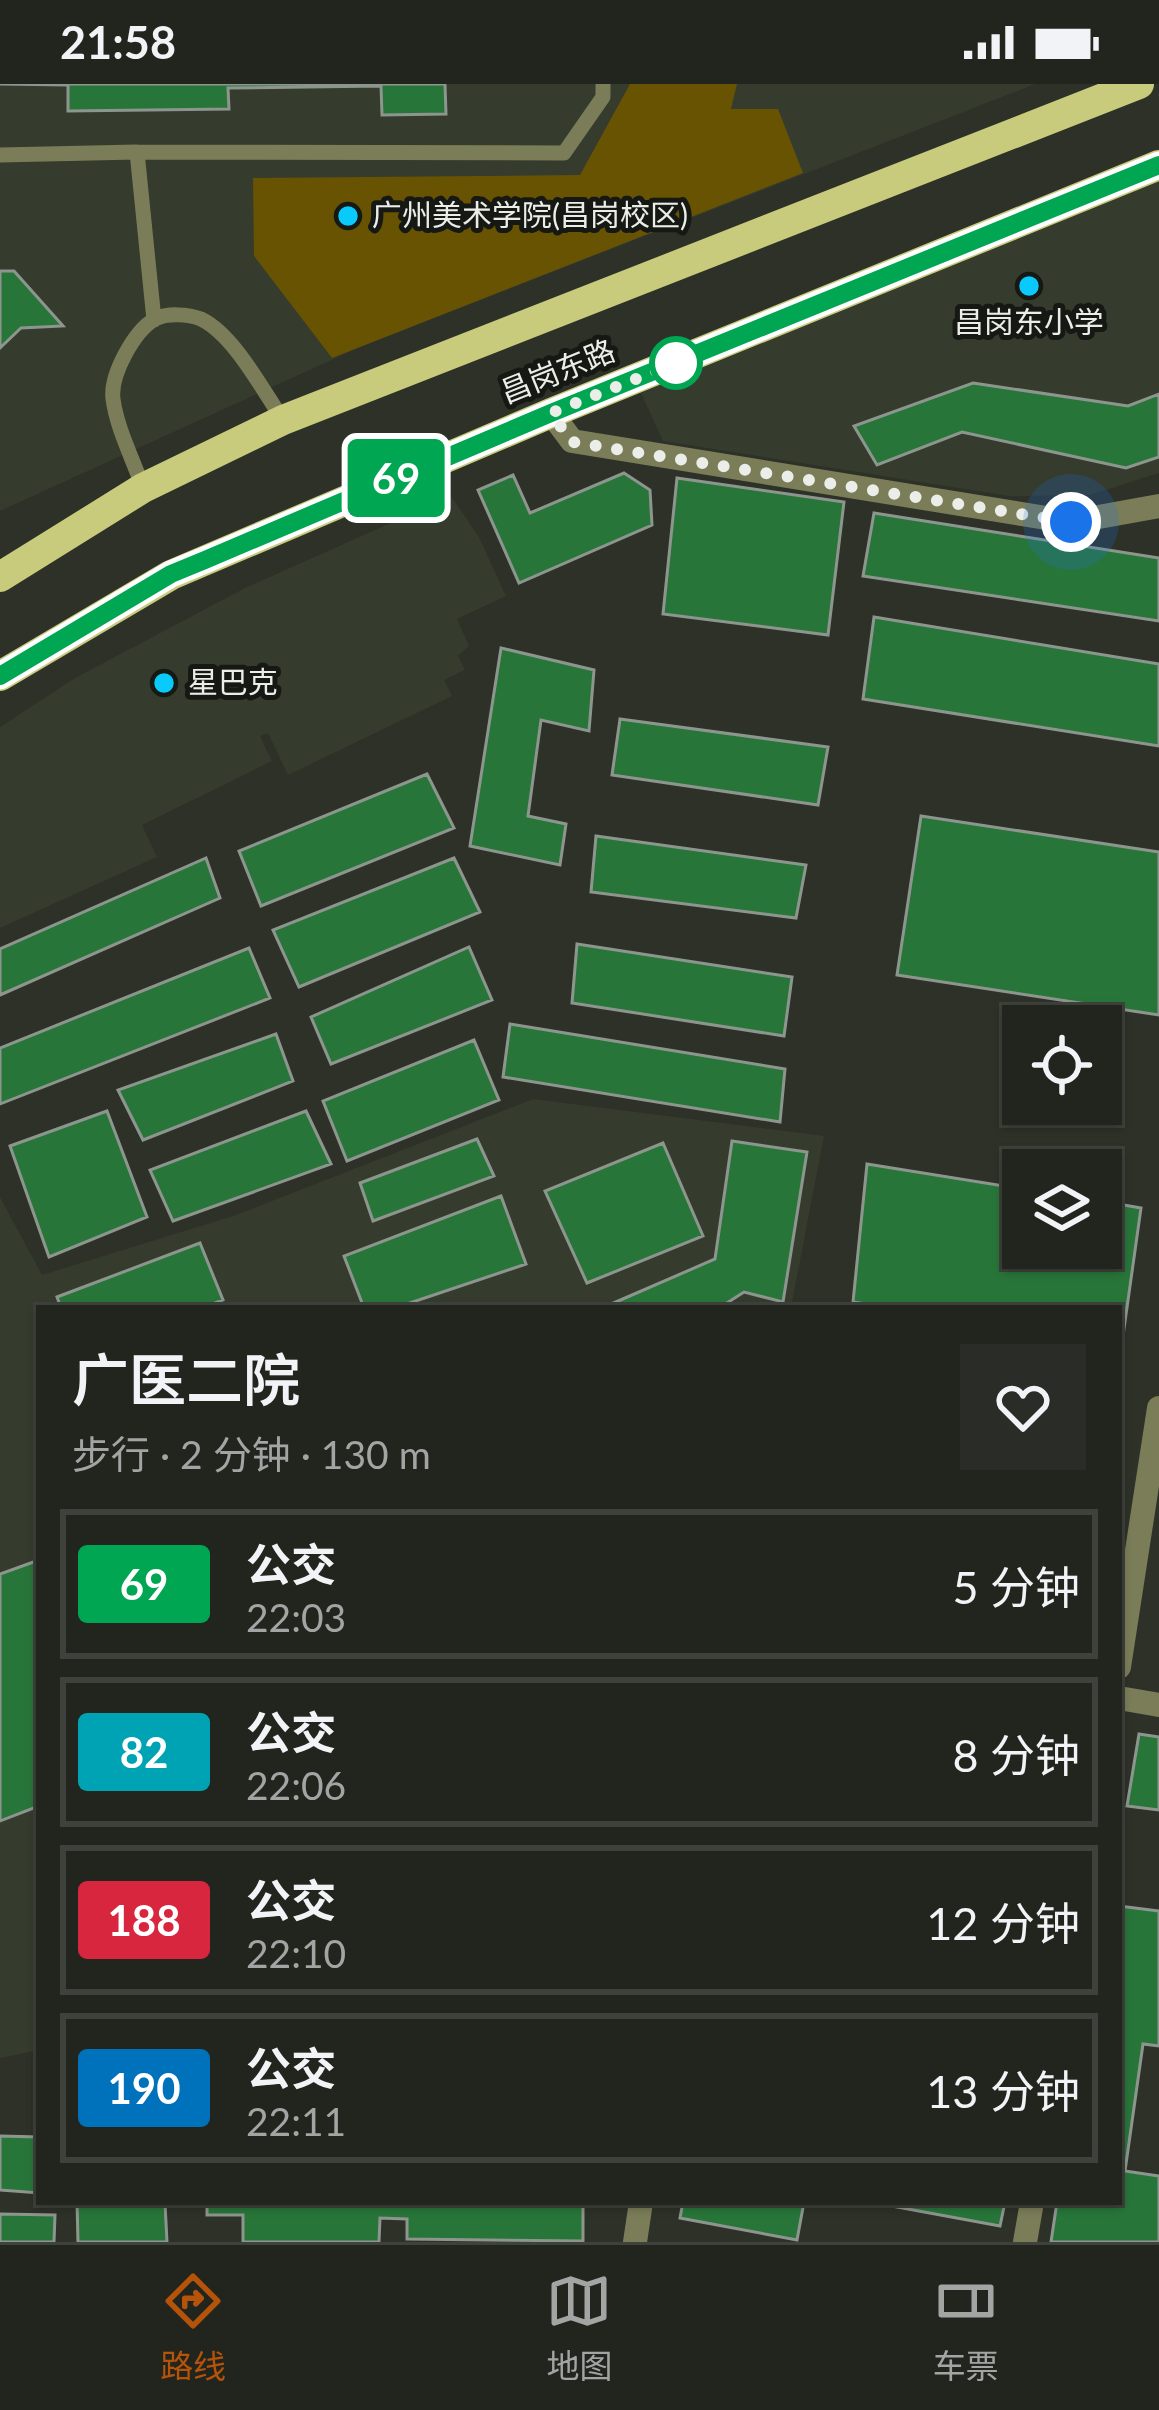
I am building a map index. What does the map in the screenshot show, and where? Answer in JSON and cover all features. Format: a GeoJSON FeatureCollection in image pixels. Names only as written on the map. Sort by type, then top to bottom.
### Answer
{"type":"FeatureCollection","features":[{"type":"Feature","properties":{"kind":"main road","name":"昌岗东路"},"geometry":{"type":"LineString","coordinates":[[0,578],[143,488],[283,420],[1139,84]]}},
{"type":"Feature","properties":{"kind":"main road","name":"昌岗东路"},"geometry":{"type":"LineString","coordinates":[[0,676],[171,574],[1159,165]]}},
{"type":"Feature","properties":{"kind":"street"},"geometry":{"type":"LineString","coordinates":[[551,413],[572,442],[1071,522],[1159,506]]}},
{"type":"Feature","properties":{"kind":"street"},"geometry":{"type":"LineString","coordinates":[[1122,1648],[1159,1408]]}},
{"type":"Feature","properties":{"kind":"street"},"geometry":{"type":"LineString","coordinates":[[1122,1699],[1159,1705]]}},
{"type":"Feature","properties":{"kind":"street"},"geometry":{"type":"LineString","coordinates":[[634,2242],[640,2205]]}},
{"type":"Feature","properties":{"kind":"street"},"geometry":{"type":"LineString","coordinates":[[1025,2242],[1031,2205]]}},
{"type":"Feature","properties":{"kind":"lane"},"geometry":{"type":"LineString","coordinates":[[0,155],[564,153],[603,98],[603,84]]}},
{"type":"Feature","properties":{"kind":"lane"},"geometry":{"type":"LineString","coordinates":[[137,152],[154,320]]}},
{"type":"Feature","properties":{"kind":"lane"},"geometry":{"type":"LineString","coordinates":[[143,488],[112,397],[126,350],[154,320],[186,315],[202,320],[226,338],[283,420]]}},
{"type":"Feature","properties":{"kind":"shaded area","name":"广州美术学院(昌岗校区)"},"geometry":{"type":"Polygon","coordinates":[[[0,84],[1035,84],[358,348],[0,511],[0,84]]]}},
{"type":"Feature","properties":{"kind":"shaded area"},"geometry":{"type":"Polygon","coordinates":[[[630,84],[737,84],[731,109],[778,109],[803,173],[332,358],[254,256],[253,178],[580,175],[630,84]]]}},
{"type":"Feature","properties":{"kind":"shaded area","name":"昌岗东小学"},"geometry":{"type":"Polygon","coordinates":[[[1159,180],[1159,473],[1090,495],[1009,496],[663,441],[641,393],[1159,180]]]}},
{"type":"Feature","properties":{"kind":"shaded area"},"geometry":{"type":"Polygon","coordinates":[[[451,496],[479,537],[506,596],[457,619],[469,646],[458,656],[465,670],[444,680],[452,696],[288,775],[268,733],[260,736],[272,761],[142,825],[157,857],[0,928],[0,727],[75,678],[245,588],[451,496]]]}},
{"type":"Feature","properties":{"kind":"shaded area"},"geometry":{"type":"Polygon","coordinates":[[[533,1099],[824,1136],[792,1305],[36,1305],[36,2051],[0,2058],[0,1197],[42,1275],[236,1215],[533,1099]]]}},
{"type":"Feature","properties":{"kind":"building"},"geometry":{"type":"Polygon","coordinates":[[[0,84],[445,84],[446,114],[382,115],[381,86],[228,88],[229,109],[68,111],[68,85],[0,84]]]}},
{"type":"Feature","properties":{"kind":"building"},"geometry":{"type":"Polygon","coordinates":[[[0,271],[14,271],[63,326],[21,328],[0,348],[0,271]]]}},
{"type":"Feature","properties":{"kind":"building"},"geometry":{"type":"Polygon","coordinates":[[[973,383],[1128,406],[1159,394],[1159,457],[1126,468],[962,432],[877,465],[854,426],[973,383]]]}},
{"type":"Feature","properties":{"kind":"building"},"geometry":{"type":"Polygon","coordinates":[[[624,473],[650,490],[652,525],[519,583],[478,490],[513,475],[530,513],[624,473]]]}},
{"type":"Feature","properties":{"kind":"building"},"geometry":{"type":"Polygon","coordinates":[[[677,478],[844,502],[828,635],[663,614],[677,478]]]}},
{"type":"Feature","properties":{"kind":"building"},"geometry":{"type":"Polygon","coordinates":[[[874,513],[1159,558],[1159,621],[863,576],[874,513]]]}},
{"type":"Feature","properties":{"kind":"building"},"geometry":{"type":"Polygon","coordinates":[[[874,617],[1159,664],[1159,746],[863,699],[874,617]]]}},
{"type":"Feature","properties":{"kind":"building"},"geometry":{"type":"Polygon","coordinates":[[[501,648],[594,670],[589,731],[541,720],[528,816],[566,824],[560,865],[470,846],[501,648]]]}},
{"type":"Feature","properties":{"kind":"building"},"geometry":{"type":"Polygon","coordinates":[[[620,719],[828,747],[818,805],[612,775],[620,719]]]}},
{"type":"Feature","properties":{"kind":"building"},"geometry":{"type":"Polygon","coordinates":[[[427,774],[454,828],[261,906],[239,851],[427,774]]]}},
{"type":"Feature","properties":{"kind":"building"},"geometry":{"type":"Polygon","coordinates":[[[921,816],[1159,852],[1159,1015],[1122,1009],[1122,1005],[1094,1005],[897,975],[921,816]]]}},
{"type":"Feature","properties":{"kind":"building"},"geometry":{"type":"Polygon","coordinates":[[[596,836],[806,865],[796,918],[591,892],[596,836]]]}},
{"type":"Feature","properties":{"kind":"building"},"geometry":{"type":"Polygon","coordinates":[[[206,858],[220,898],[0,995],[0,949],[206,858]]]}},
{"type":"Feature","properties":{"kind":"building"},"geometry":{"type":"Polygon","coordinates":[[[454,858],[480,912],[299,987],[273,930],[454,858]]]}},
{"type":"Feature","properties":{"kind":"building"},"geometry":{"type":"Polygon","coordinates":[[[577,944],[792,977],[784,1036],[572,1003],[577,944]]]}},
{"type":"Feature","properties":{"kind":"building"},"geometry":{"type":"Polygon","coordinates":[[[469,947],[492,1000],[331,1064],[311,1017],[469,947]]]}},
{"type":"Feature","properties":{"kind":"building"},"geometry":{"type":"Polygon","coordinates":[[[249,948],[270,998],[0,1104],[0,1048],[249,948]]]}},
{"type":"Feature","properties":{"kind":"building"},"geometry":{"type":"Polygon","coordinates":[[[510,1024],[785,1069],[780,1122],[503,1077],[510,1024]]]}},
{"type":"Feature","properties":{"kind":"building"},"geometry":{"type":"Polygon","coordinates":[[[276,1034],[293,1081],[143,1140],[118,1090],[276,1034]]]}},
{"type":"Feature","properties":{"kind":"building"},"geometry":{"type":"Polygon","coordinates":[[[474,1040],[499,1100],[347,1161],[323,1101],[474,1040]]]}},
{"type":"Feature","properties":{"kind":"building"},"geometry":{"type":"Polygon","coordinates":[[[107,1111],[147,1217],[49,1257],[10,1146],[107,1111]]]}},
{"type":"Feature","properties":{"kind":"building"},"geometry":{"type":"Polygon","coordinates":[[[306,1111],[331,1164],[173,1221],[150,1170],[306,1111]]]}},
{"type":"Feature","properties":{"kind":"building"},"geometry":{"type":"Polygon","coordinates":[[[477,1139],[494,1176],[373,1221],[360,1183],[477,1139]]]}},
{"type":"Feature","properties":{"kind":"building"},"geometry":{"type":"Polygon","coordinates":[[[732,1141],[807,1152],[783,1302],[744,1292],[724,1305],[609,1305],[715,1259],[732,1141]]]}},
{"type":"Feature","properties":{"kind":"building"},"geometry":{"type":"Polygon","coordinates":[[[663,1143],[703,1236],[587,1283],[545,1191],[663,1143]]]}},
{"type":"Feature","properties":{"kind":"building"},"geometry":{"type":"Polygon","coordinates":[[[867,1164],[1002,1186],[1002,1269],[1122,1269],[1122,1205],[1141,1208],[1122,1343],[1122,1305],[853,1302],[867,1164]]]}},
{"type":"Feature","properties":{"kind":"building"},"geometry":{"type":"Polygon","coordinates":[[[501,1196],[526,1264],[404,1305],[363,1305],[344,1256],[501,1196]]]}},
{"type":"Feature","properties":{"kind":"building"},"geometry":{"type":"Polygon","coordinates":[[[200,1243],[223,1300],[210,1305],[60,1305],[57,1297],[200,1243]]]}},
{"type":"Feature","properties":{"kind":"building"},"geometry":{"type":"Polygon","coordinates":[[[36,1561],[36,1807],[0,1821],[0,1574],[36,1561]]]}},
{"type":"Feature","properties":{"kind":"building"},"geometry":{"type":"Polygon","coordinates":[[[1139,1734],[1159,1737],[1159,1810],[1127,1806],[1139,1734]]]}},
{"type":"Feature","properties":{"kind":"building"},"geometry":{"type":"Polygon","coordinates":[[[1122,1906],[1159,1911],[1159,2046],[1143,2044],[1125,2171],[1159,2176],[1159,2242],[1051,2242],[1057,2205],[1122,2205],[1122,1906]]]}},
{"type":"Feature","properties":{"kind":"building"},"geometry":{"type":"Polygon","coordinates":[[[0,2136],[36,2137],[36,2193],[0,2190],[0,2136]]]}},
{"type":"Feature","properties":{"kind":"building"},"geometry":{"type":"Polygon","coordinates":[[[77,2205],[165,2205],[167,2242],[78,2242],[77,2205]]]}},
{"type":"Feature","properties":{"kind":"building"},"geometry":{"type":"Polygon","coordinates":[[[207,2205],[583,2205],[583,2241],[407,2239],[407,2219],[380,2218],[379,2242],[243,2242],[243,2215],[207,2215],[207,2205]]]}},
{"type":"Feature","properties":{"kind":"building"},"geometry":{"type":"Polygon","coordinates":[[[682,2205],[803,2205],[797,2240],[680,2218],[682,2205]]]}},
{"type":"Feature","properties":{"kind":"building"},"geometry":{"type":"Polygon","coordinates":[[[886,2205],[1004,2205],[1000,2226],[886,2205]]]}},
{"type":"Feature","properties":{"kind":"building"},"geometry":{"type":"Polygon","coordinates":[[[0,2214],[55,2215],[54,2242],[0,2242],[0,2214]]]}},
{"type":"Feature","properties":{"kind":"bus line","name":"69"},"geometry":{"type":"LineString","coordinates":[[0,676],[171,574],[1159,165]]}},
{"type":"Feature","properties":{"kind":"place","name":"广州美术学院(昌岗校区)"},"geometry":{"type":"Point","coordinates":[348,216]}},
{"type":"Feature","properties":{"kind":"place","name":"昌岗东小学"},"geometry":{"type":"Point","coordinates":[1029,286]}},
{"type":"Feature","properties":{"kind":"place","name":"星巴克"},"geometry":{"type":"Point","coordinates":[164,683]}},
{"type":"Feature","properties":{"kind":"route"},"geometry":{"type":"LineString","coordinates":[[676,363],[551,413],[572,442],[1071,522]]}}]}
